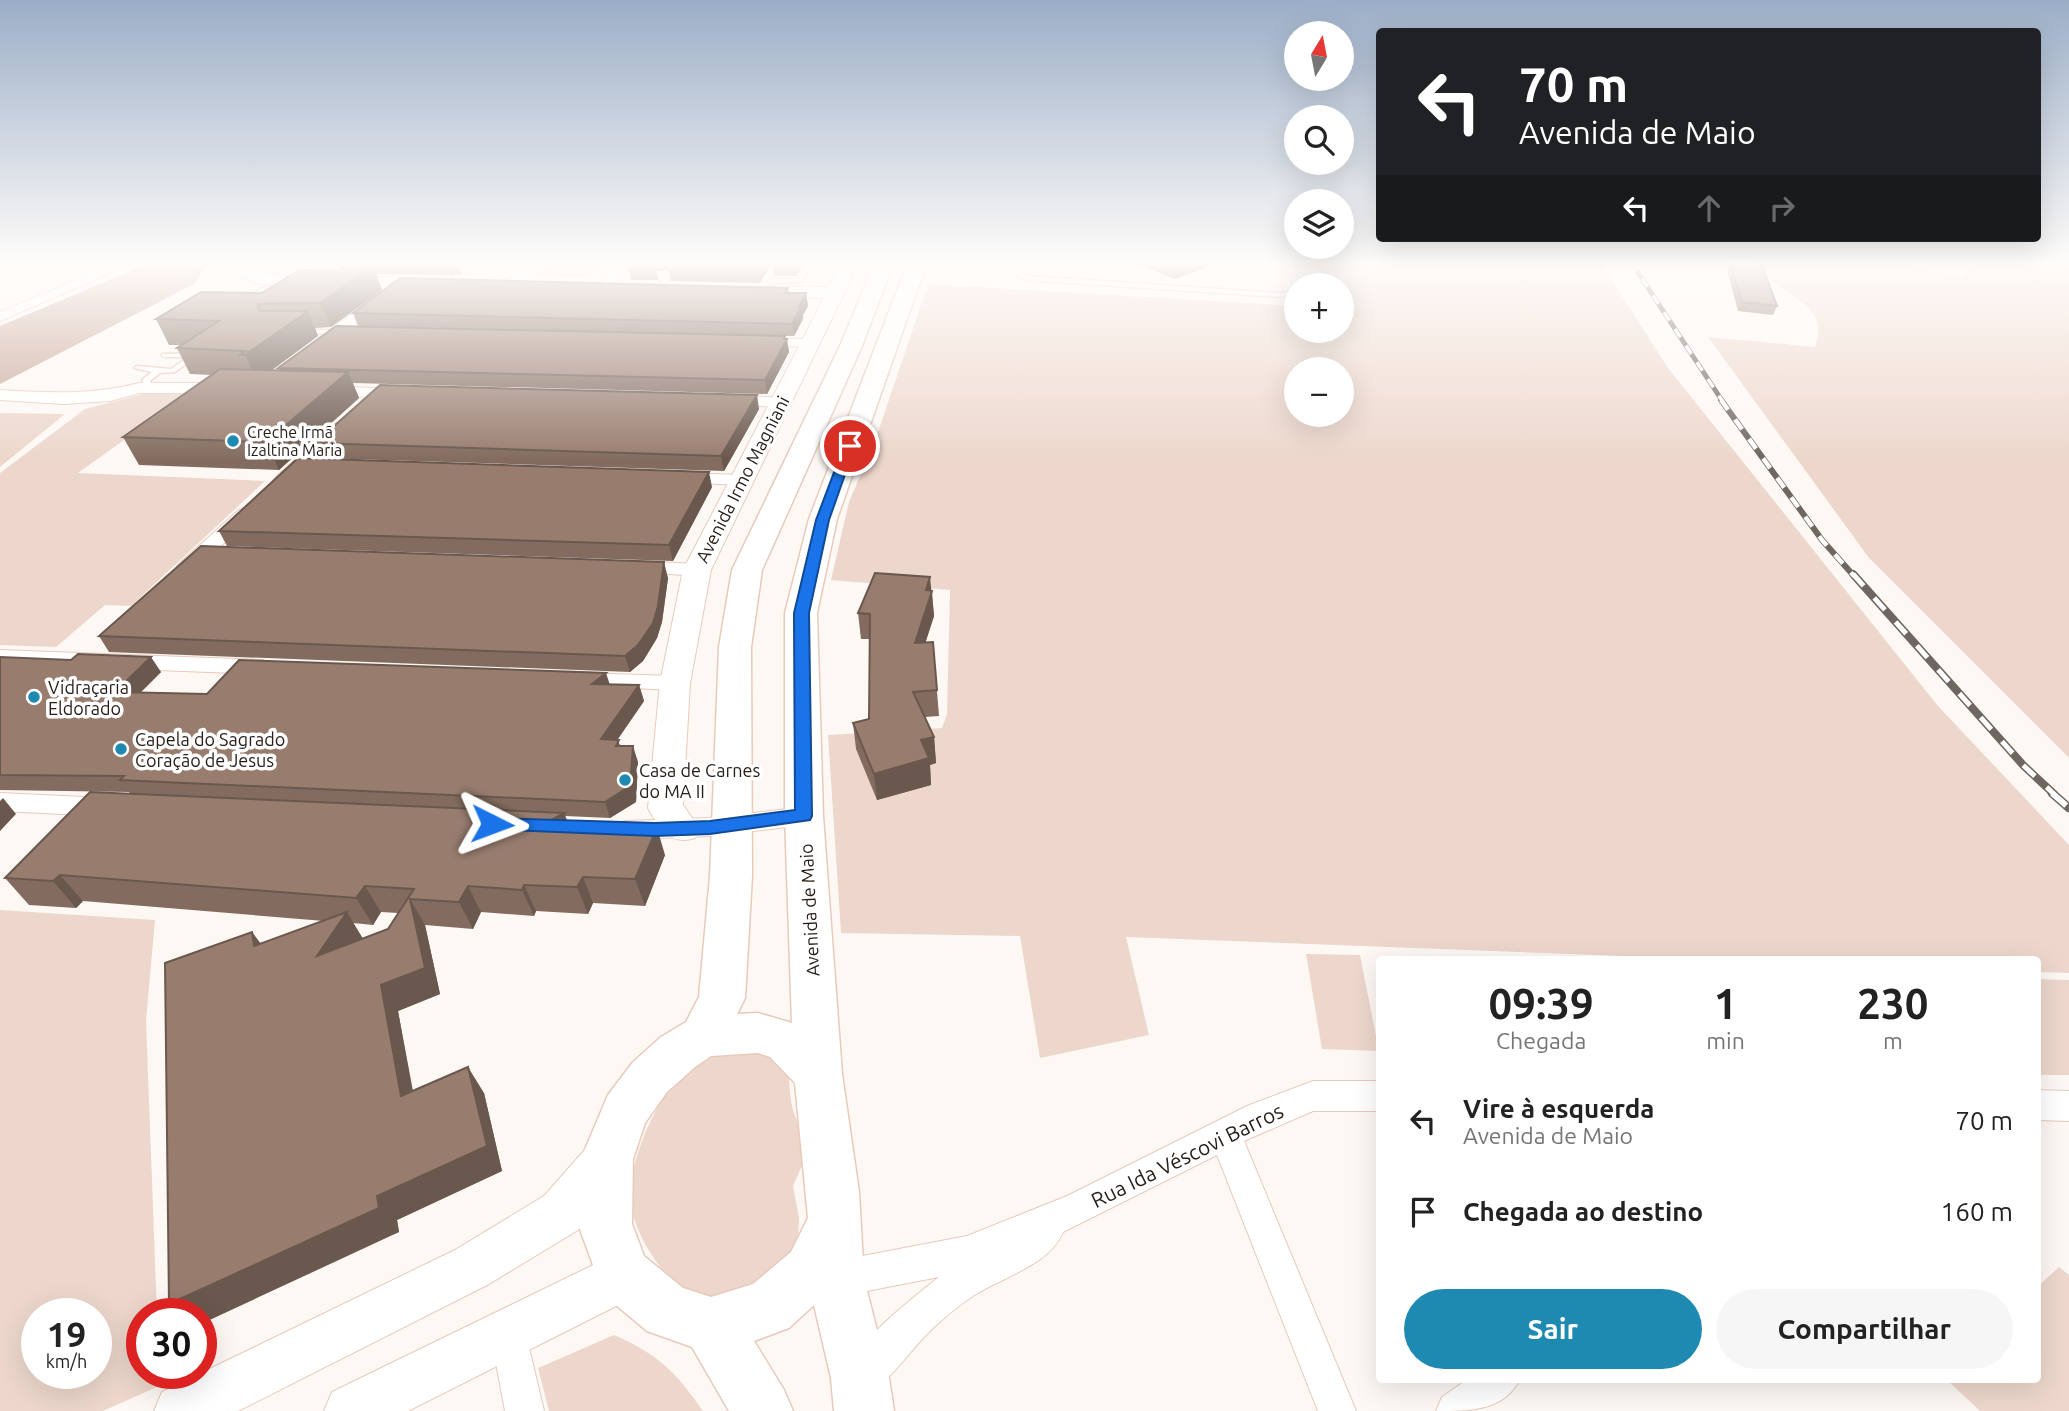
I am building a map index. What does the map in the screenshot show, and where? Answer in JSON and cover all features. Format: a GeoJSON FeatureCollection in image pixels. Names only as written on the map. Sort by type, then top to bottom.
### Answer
{"type":"FeatureCollection","features":[{"type":"Feature","properties":{"kind":"main road"},"geometry":{"type":"LineString","coordinates":[[704,1036],[722,998],[731,876],[735,648],[747,570],[859,328]]}},
{"type":"Feature","properties":{"kind":"main road","name":"Avenida de Maio"},"geometry":{"type":"LineString","coordinates":[[835,1221],[818,1074],[804,816],[802,613],[823,520],[893,328]]}},
{"type":"Feature","properties":{"kind":"main road"},"geometry":{"type":"LineString","coordinates":[[851,346],[886,345]]}},
{"type":"Feature","properties":{"kind":"main road"},"geometry":{"type":"LineString","coordinates":[[818,1074],[787,1042],[758,1032],[704,1036],[678,1052],[650,1077],[625,1111],[607,1159],[606,1224],[624,1275],[667,1311],[711,1325],[769,1308],[810,1271],[835,1221]]}},
{"type":"Feature","properties":{"kind":"main road"},"geometry":{"type":"LineString","coordinates":[[835,1221],[836,1279],[862,1395]]}},
{"type":"Feature","properties":{"kind":"main road"},"geometry":{"type":"LineString","coordinates":[[711,1325],[762,1411]]}},
{"type":"Feature","properties":{"kind":"street"},"geometry":{"type":"LineString","coordinates":[[305,356],[342,328]]}},
{"type":"Feature","properties":{"kind":"street","name":"Avenida Irmo Magniani"},"geometry":{"type":"LineString","coordinates":[[682,829],[665,808],[675,683],[696,569],[818,328]]}},
{"type":"Feature","properties":{"kind":"street"},"geometry":{"type":"LineString","coordinates":[[337,332],[363,333]]}},
{"type":"Feature","properties":{"kind":"street"},"geometry":{"type":"LineString","coordinates":[[738,342],[810,343]]}},
{"type":"Feature","properties":{"kind":"street"},"geometry":{"type":"LineString","coordinates":[[0,396],[64,398],[110,396],[149,387],[236,388]]}},
{"type":"Feature","properties":{"kind":"street"},"geometry":{"type":"LineString","coordinates":[[309,390],[420,394]]}},
{"type":"Feature","properties":{"kind":"street"},"geometry":{"type":"LineString","coordinates":[[273,489],[379,393]]}},
{"type":"Feature","properties":{"kind":"street"},"geometry":{"type":"LineString","coordinates":[[713,401],[781,402]]}},
{"type":"Feature","properties":{"kind":"street"},"geometry":{"type":"LineString","coordinates":[[299,465],[327,466]]}},
{"type":"Feature","properties":{"kind":"street"},"geometry":{"type":"LineString","coordinates":[[667,478],[742,480]]}},
{"type":"Feature","properties":{"kind":"street"},"geometry":{"type":"LineString","coordinates":[[171,581],[256,505]]}},
{"type":"Feature","properties":{"kind":"street"},"geometry":{"type":"LineString","coordinates":[[202,553],[233,554]]}},
{"type":"Feature","properties":{"kind":"street"},"geometry":{"type":"LineString","coordinates":[[618,567],[696,569]]}},
{"type":"Feature","properties":{"kind":"street"},"geometry":{"type":"LineString","coordinates":[[84,660],[101,645]]}},
{"type":"Feature","properties":{"kind":"street"},"geometry":{"type":"LineString","coordinates":[[0,657],[281,668]]}},
{"type":"Feature","properties":{"kind":"street"},"geometry":{"type":"LineString","coordinates":[[549,678],[675,683]]}},
{"type":"Feature","properties":{"kind":"street"},"geometry":{"type":"LineString","coordinates":[[0,802],[123,808]]}},
{"type":"Feature","properties":{"kind":"street"},"geometry":{"type":"LineString","coordinates":[[601,829],[682,829],[804,816]]}},
{"type":"Feature","properties":{"kind":"street","name":"Rua Ida Véscovi Barros"},"geometry":{"type":"LineString","coordinates":[[836,1279],[967,1254],[1078,1209],[1258,1117],[1313,1096],[1376,1096]]}},
{"type":"Feature","properties":{"kind":"street"},"geometry":{"type":"LineString","coordinates":[[2041,1105],[2069,1106]]}},
{"type":"Feature","properties":{"kind":"street"},"geometry":{"type":"LineString","coordinates":[[1225,1134],[1337,1411]]}},
{"type":"Feature","properties":{"kind":"street"},"geometry":{"type":"LineString","coordinates":[[181,1411],[472,1267],[561,1213],[607,1159]]}},
{"type":"Feature","properties":{"kind":"street","name":"Rua Ida Véscovi Barros"},"geometry":{"type":"LineString","coordinates":[[862,1395],[916,1319],[960,1283],[1012,1256],[1078,1209]]}},
{"type":"Feature","properties":{"kind":"street"},"geometry":{"type":"LineString","coordinates":[[351,1411],[624,1275]]}},
{"type":"Feature","properties":{"kind":"street"},"geometry":{"type":"LineString","coordinates":[[509,1331],[524,1411]]}},
{"type":"Feature","properties":{"kind":"street"},"geometry":{"type":"LineString","coordinates":[[1457,1411],[1496,1383]]}},
{"type":"Feature","properties":{"kind":"lane"},"geometry":{"type":"LineString","coordinates":[[299,332],[337,332]]}},
{"type":"Feature","properties":{"kind":"lane"},"geometry":{"type":"LineString","coordinates":[[137,368],[173,371],[195,355],[164,355]]}},
{"type":"Feature","properties":{"kind":"lane"},"geometry":{"type":"LineString","coordinates":[[149,387],[146,380],[158,370]]}},
{"type":"Feature","properties":{"kind":"shaded area"},"geometry":{"type":"Polygon","coordinates":[[[0,328],[109,328],[0,384],[0,328]]]}},
{"type":"Feature","properties":{"kind":"shaded area"},"geometry":{"type":"Polygon","coordinates":[[[913,328],[1284,328],[1284,343],[1354,343],[1354,328],[1642,328],[1668,368],[1938,706],[2069,845],[2069,973],[2041,972],[2041,956],[1624,956],[1126,937],[1149,1035],[1040,1058],[1020,936],[841,933],[828,735],[942,728],[947,714],[950,590],[831,580],[849,502],[875,441],[913,328]]]}},
{"type":"Feature","properties":{"kind":"shaded area"},"geometry":{"type":"Polygon","coordinates":[[[1817,328],[2069,328],[2069,758],[1869,558],[1708,337],[1815,347],[1817,328]]]}},
{"type":"Feature","properties":{"kind":"shaded area"},"geometry":{"type":"Polygon","coordinates":[[[151,392],[184,392],[185,396],[78,473],[265,481],[131,606],[105,605],[56,647],[0,645],[0,473],[85,409],[151,392]]]}},
{"type":"Feature","properties":{"kind":"shaded area"},"geometry":{"type":"Polygon","coordinates":[[[0,413],[65,414],[0,467],[0,413]]]}},
{"type":"Feature","properties":{"kind":"shaded area"},"geometry":{"type":"Polygon","coordinates":[[[0,910],[155,920],[146,1021],[156,1298],[126,1298],[126,1389],[152,1389],[103,1411],[0,1411],[0,910]]]}},
{"type":"Feature","properties":{"kind":"shaded area"},"geometry":{"type":"Polygon","coordinates":[[[1306,954],[1360,955],[1376,1036],[1376,1051],[1322,1049],[1306,954]]]}},
{"type":"Feature","properties":{"kind":"shaded area"},"geometry":{"type":"Polygon","coordinates":[[[2041,979],[2069,980],[2069,1075],[2041,1075],[2041,979]]]}},
{"type":"Feature","properties":{"kind":"shaded area"},"geometry":{"type":"Polygon","coordinates":[[[748,1039],[789,1067],[795,1117],[812,1143],[793,1186],[799,1218],[798,1247],[790,1266],[717,1303],[678,1286],[655,1260],[633,1215],[631,1187],[639,1149],[647,1129],[678,1077],[689,1065],[702,1057],[748,1039]]]}},
{"type":"Feature","properties":{"kind":"shaded area"},"geometry":{"type":"Polygon","coordinates":[[[2059,1267],[2069,1275],[2069,1411],[1980,1411],[1950,1383],[2041,1383],[2041,1283],[2059,1267]]]}},
{"type":"Feature","properties":{"kind":"shaded area"},"geometry":{"type":"Polygon","coordinates":[[[614,1335],[643,1349],[665,1366],[684,1385],[703,1411],[549,1411],[538,1368],[614,1335]]]}},
{"type":"Feature","properties":{"kind":"building"},"geometry":{"type":"Polygon","coordinates":[[[208,328],[284,328],[245,355],[240,355],[246,351],[177,348],[208,328]]]}},
{"type":"Feature","properties":{"kind":"building"},"geometry":{"type":"Polygon","coordinates":[[[333,328],[785,336],[784,339],[787,339],[765,380],[278,368],[333,328]]]}},
{"type":"Feature","properties":{"kind":"building"},"geometry":{"type":"Polygon","coordinates":[[[220,369],[348,372],[266,442],[123,437],[220,369]]]}},
{"type":"Feature","properties":{"kind":"building"},"geometry":{"type":"Polygon","coordinates":[[[380,385],[757,395],[721,456],[315,443],[380,385]]]}},
{"type":"Feature","properties":{"kind":"building"},"geometry":{"type":"Polygon","coordinates":[[[298,458],[709,472],[669,545],[219,531],[298,458]]]}},
{"type":"Feature","properties":{"kind":"building"},"geometry":{"type":"Polygon","coordinates":[[[201,546],[664,562],[653,623],[638,645],[625,656],[99,636],[201,546]]]}},
{"type":"Feature","properties":{"kind":"building"},"geometry":{"type":"Polygon","coordinates":[[[875,573],[930,577],[926,590],[932,591],[915,643],[933,642],[937,690],[913,692],[934,737],[921,740],[929,758],[874,774],[853,723],[869,719],[870,614],[858,613],[875,573]]]}},
{"type":"Feature","properties":{"kind":"building"},"geometry":{"type":"Polygon","coordinates":[[[78,654],[151,657],[115,692],[207,694],[239,660],[606,673],[592,684],[639,685],[601,739],[619,740],[616,746],[633,746],[630,786],[605,802],[120,780],[124,776],[0,775],[0,657],[71,660],[78,654]]]}},
{"type":"Feature","properties":{"kind":"building"},"geometry":{"type":"Polygon","coordinates":[[[90,792],[564,813],[542,825],[657,828],[635,879],[583,877],[577,887],[524,885],[522,890],[468,886],[459,902],[410,899],[425,968],[381,985],[401,1096],[468,1067],[487,1146],[377,1196],[379,1208],[182,1298],[169,1298],[165,963],[252,932],[254,946],[347,912],[317,956],[388,929],[414,889],[365,886],[356,898],[60,875],[53,881],[5,878],[90,792]]]}},
{"type":"Feature","properties":{"kind":"railway"},"geometry":{"type":"LineString","coordinates":[[1674,328],[1723,402]]}},
{"type":"Feature","properties":{"kind":"railway"},"geometry":{"type":"LineString","coordinates":[[1721,400],[1822,540],[1854,576]]}},
{"type":"Feature","properties":{"kind":"railway"},"geometry":{"type":"LineString","coordinates":[[1853,574],[2023,765],[2054,794]]}},
{"type":"Feature","properties":{"kind":"railway"},"geometry":{"type":"LineString","coordinates":[[2052,793],[2069,808]]}},
{"type":"Feature","properties":{"kind":"place","name":"Creche Irmã Izaltina Maria"},"geometry":{"type":"Point","coordinates":[233,441]}},
{"type":"Feature","properties":{"kind":"place","name":"Vidraçaria Eldorado"},"geometry":{"type":"Point","coordinates":[34,697]}},
{"type":"Feature","properties":{"kind":"place","name":"Capela do Sagrado Coração de Jesus"},"geometry":{"type":"Point","coordinates":[121,749]}},
{"type":"Feature","properties":{"kind":"place","name":"Casa de Carnes do MA II"},"geometry":{"type":"Point","coordinates":[625,780]}},
{"type":"Feature","properties":{"kind":"route"},"geometry":{"type":"LineString","coordinates":[[492,824],[655,830],[710,827],[804,816],[802,613],[823,520],[850,446]]}}]}
